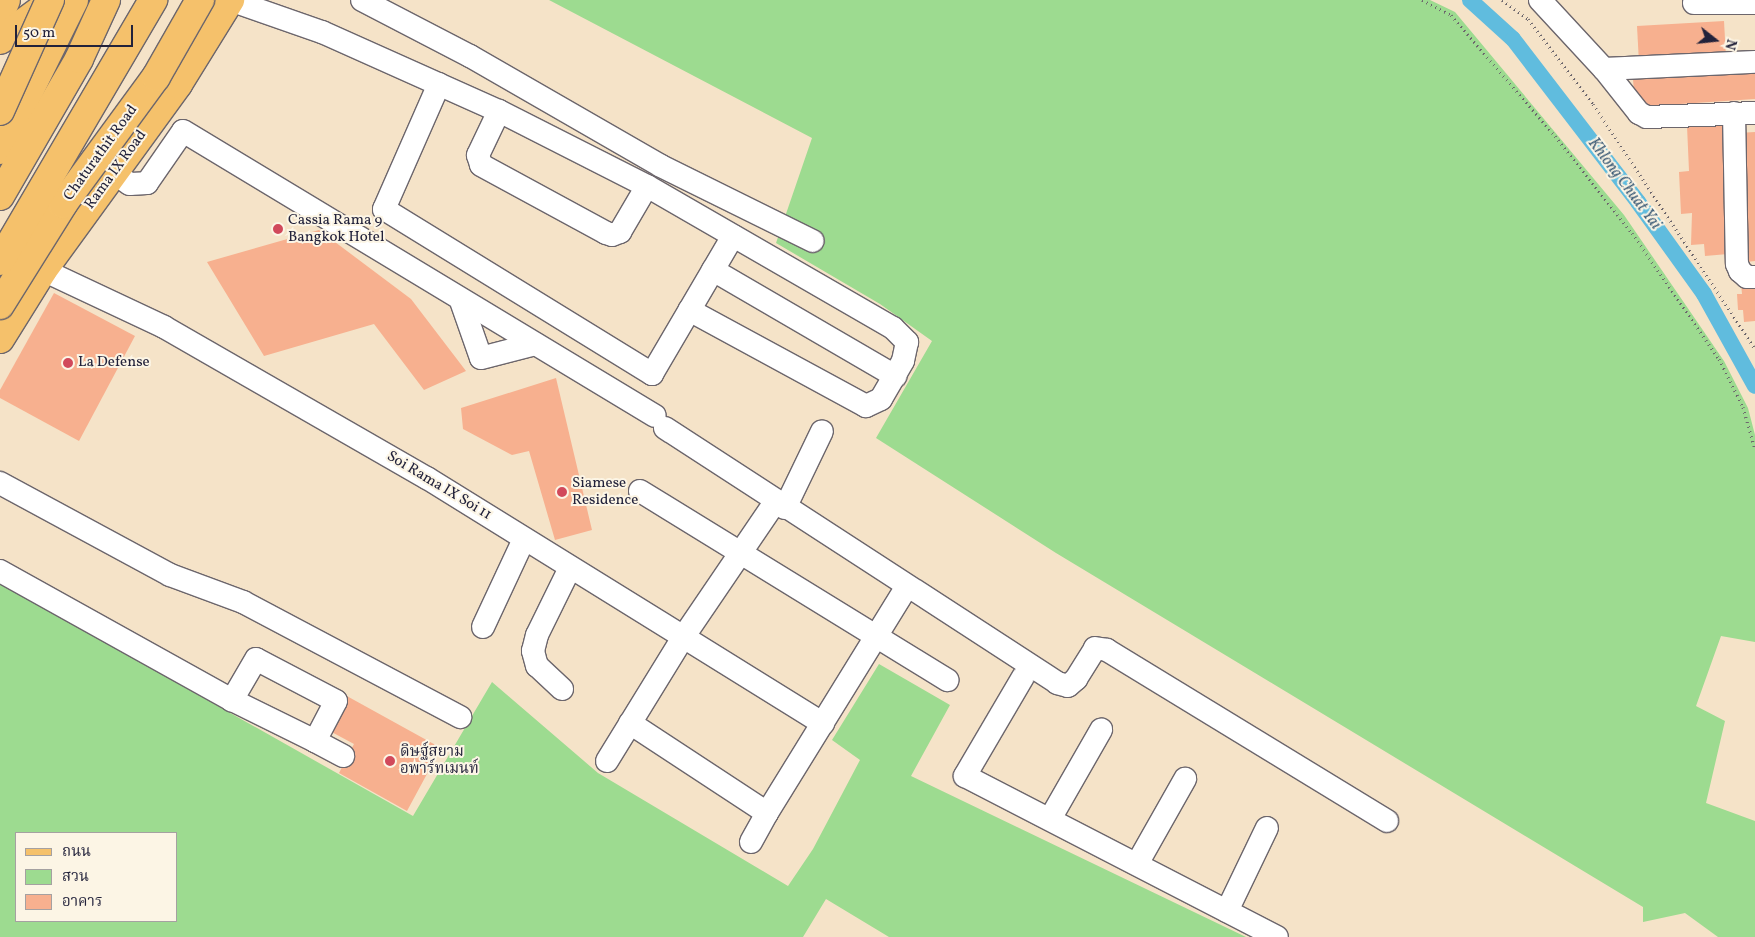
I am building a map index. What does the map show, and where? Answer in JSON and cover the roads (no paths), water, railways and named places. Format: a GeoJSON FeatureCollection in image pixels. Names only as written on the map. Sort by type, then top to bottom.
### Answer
{"type":"FeatureCollection","features":[{"type":"Feature","properties":{"kind":"main road"},"geometry":{"type":"LineString","coordinates":[[4,28],[6,0]]}},
{"type":"Feature","properties":{"kind":"main road"},"geometry":{"type":"LineString","coordinates":[[4,28],[28,0]]}},
{"type":"Feature","properties":{"kind":"main road"},"geometry":{"type":"LineString","coordinates":[[0,111],[50,0]]}},
{"type":"Feature","properties":{"kind":"main road"},"geometry":{"type":"LineString","coordinates":[[4,28],[54,0]]}},
{"type":"Feature","properties":{"kind":"main road"},"geometry":{"type":"LineString","coordinates":[[0,150],[74,0]]}},
{"type":"Feature","properties":{"kind":"main road"},"geometry":{"type":"LineString","coordinates":[[0,196],[79,59],[106,0]]}},
{"type":"Feature","properties":{"kind":"main road"},"geometry":{"type":"LineString","coordinates":[[0,261],[153,0]]}},
{"type":"Feature","properties":{"kind":"main road","name":"Chaturathit Road"},"geometry":{"type":"LineString","coordinates":[[0,305],[63,204],[156,77],[200,0]]}},
{"type":"Feature","properties":{"kind":"main road","name":"Rama IX Road"},"geometry":{"type":"LineString","coordinates":[[0,339],[43,270],[178,84],[230,0]]}},
{"type":"Feature","properties":{"kind":"main road"},"geometry":{"type":"LineString","coordinates":[[0,226],[43,270]]}},
{"type":"Feature","properties":{"kind":"street"},"geometry":{"type":"LineString","coordinates":[[230,0],[322,32],[499,111],[647,186],[903,335],[907,342],[895,376],[878,404],[866,406],[689,310]]}},
{"type":"Feature","properties":{"kind":"street"},"geometry":{"type":"LineString","coordinates":[[362,0],[470,56],[661,166],[813,241]]}},
{"type":"Feature","properties":{"kind":"street"},"geometry":{"type":"LineString","coordinates":[[1540,0],[1604,69],[1633,106],[1647,117],[1745,113],[1737,264],[1740,271],[1747,277],[1755,277]]}},
{"type":"Feature","properties":{"kind":"street"},"geometry":{"type":"LineString","coordinates":[[1694,3],[1755,3]]}},
{"type":"Feature","properties":{"kind":"street"},"geometry":{"type":"LineString","coordinates":[[1604,69],[1755,62]]}},
{"type":"Feature","properties":{"kind":"street"},"geometry":{"type":"LineString","coordinates":[[439,84],[384,209],[652,374],[733,236]]}},
{"type":"Feature","properties":{"kind":"street"},"geometry":{"type":"LineString","coordinates":[[499,111],[478,155],[481,165],[606,233],[612,235],[620,232],[647,186]]}},
{"type":"Feature","properties":{"kind":"street"},"geometry":{"type":"LineString","coordinates":[[114,173],[130,184],[147,183],[183,131],[660,422],[780,505],[1056,683],[1068,686],[1076,679],[1095,648],[1106,650],[1387,821]]}},
{"type":"Feature","properties":{"kind":"street","name":"Soi Rama IX Soi 11"},"geometry":{"type":"LineString","coordinates":[[43,270],[172,332],[427,478],[682,639],[823,724]]}},
{"type":"Feature","properties":{"kind":"street"},"geometry":{"type":"LineString","coordinates":[[713,270],[895,376]]}},
{"type":"Feature","properties":{"kind":"street"},"geometry":{"type":"LineString","coordinates":[[461,301],[481,358],[534,344]]}},
{"type":"Feature","properties":{"kind":"street"},"geometry":{"type":"LineString","coordinates":[[607,761],[682,639],[740,553],[780,505],[822,431]]}},
{"type":"Feature","properties":{"kind":"street"},"geometry":{"type":"LineString","coordinates":[[0,483],[170,575],[243,602],[460,717]]}},
{"type":"Feature","properties":{"kind":"street"},"geometry":{"type":"LineString","coordinates":[[640,491],[947,680]]}},
{"type":"Feature","properties":{"kind":"street"},"geometry":{"type":"LineString","coordinates":[[483,627],[524,539]]}},
{"type":"Feature","properties":{"kind":"street"},"geometry":{"type":"LineString","coordinates":[[562,689],[537,666],[533,651],[537,635],[570,568]]}},
{"type":"Feature","properties":{"kind":"street"},"geometry":{"type":"LineString","coordinates":[[0,570],[232,700],[343,756]]}},
{"type":"Feature","properties":{"kind":"street"},"geometry":{"type":"LineString","coordinates":[[751,842],[906,588]]}},
{"type":"Feature","properties":{"kind":"street"},"geometry":{"type":"LineString","coordinates":[[232,700],[256,659],[336,701],[314,741]]}},
{"type":"Feature","properties":{"kind":"street"},"geometry":{"type":"LineString","coordinates":[[1022,677],[965,776],[1277,937]]}},
{"type":"Feature","properties":{"kind":"street"},"geometry":{"type":"LineString","coordinates":[[630,723],[767,813]]}},
{"type":"Feature","properties":{"kind":"street"},"geometry":{"type":"LineString","coordinates":[[1050,820],[1101,730]]}},
{"type":"Feature","properties":{"kind":"street"},"geometry":{"type":"LineString","coordinates":[[1137,864],[1185,779]]}},
{"type":"Feature","properties":{"kind":"street"},"geometry":{"type":"LineString","coordinates":[[1227,911],[1267,828]]}},
{"type":"Feature","properties":{"kind":"waterway","name":"Khlong Chuat Yai"},"geometry":{"type":"LineString","coordinates":[[1470,0],[1513,39],[1638,202],[1704,294],[1755,386]]}},
{"type":"Feature","properties":{"kind":"place","name":"Cassia Rama 9 Bangkok Hotel"},"geometry":{"type":"Point","coordinates":[278,229]}},
{"type":"Feature","properties":{"kind":"place","name":"La Defense"},"geometry":{"type":"Point","coordinates":[68,363]}},
{"type":"Feature","properties":{"kind":"place","name":"Siamese Residence"},"geometry":{"type":"Point","coordinates":[562,492]}},
{"type":"Feature","properties":{"kind":"place","name":"ดิษฐ์สยาม อพาร์ทเมนท์"},"geometry":{"type":"Point","coordinates":[390,761]}}]}
